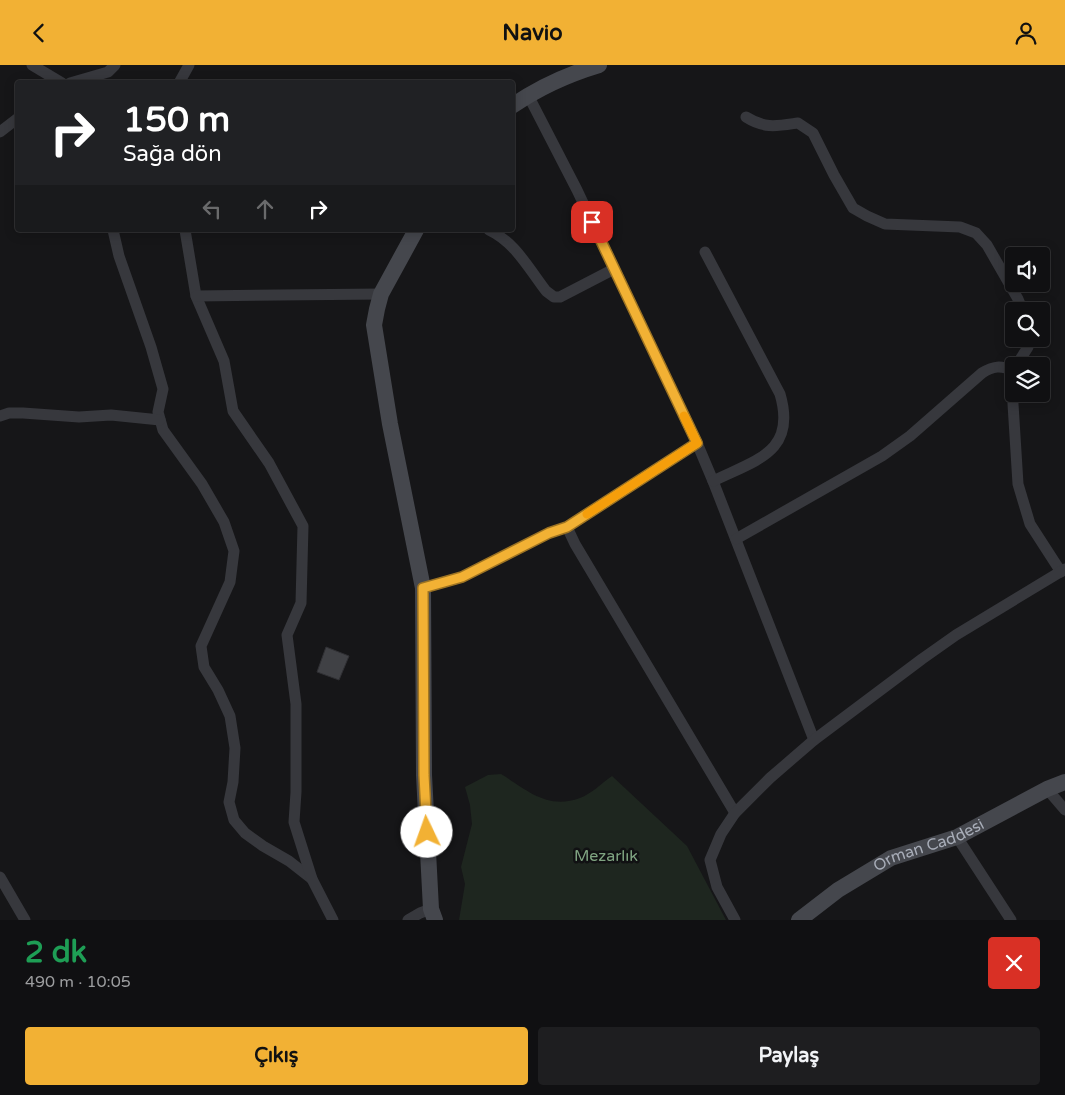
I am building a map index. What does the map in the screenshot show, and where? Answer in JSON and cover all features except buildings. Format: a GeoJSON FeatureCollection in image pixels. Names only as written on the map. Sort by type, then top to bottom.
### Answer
{"type":"FeatureCollection","features":[{"type":"Feature","properties":{"kind":"street"},"geometry":{"type":"LineString","coordinates":[[32,65],[57,80]]}},
{"type":"Feature","properties":{"kind":"street"},"geometry":{"type":"LineString","coordinates":[[81,80],[108,72],[115,65]]}},
{"type":"Feature","properties":{"kind":"street"},"geometry":{"type":"LineString","coordinates":[[180,80],[188,65]]}},
{"type":"Feature","properties":{"kind":"street"},"geometry":{"type":"LineString","coordinates":[[515,104],[571,69],[599,65]]}},
{"type":"Feature","properties":{"kind":"street"},"geometry":{"type":"LineString","coordinates":[[528,95],[577,190],[697,443],[814,740]]}},
{"type":"Feature","properties":{"kind":"street"},"geometry":{"type":"LineString","coordinates":[[746,117],[754,123],[771,127],[798,123],[813,133],[834,175],[854,207],[867,216],[886,225],[960,227],[976,233],[988,245],[1019,302]]}},
{"type":"Feature","properties":{"kind":"street"},"geometry":{"type":"LineString","coordinates":[[0,132],[15,120]]}},
{"type":"Feature","properties":{"kind":"street"},"geometry":{"type":"LineString","coordinates":[[113,232],[119,256],[151,347],[163,389],[158,412],[163,430],[202,484],[224,522],[234,551],[230,582],[201,646],[204,667],[218,690],[230,716],[235,748],[233,782],[229,802],[234,820],[245,833],[289,861],[312,879]]}},
{"type":"Feature","properties":{"kind":"street"},"geometry":{"type":"LineString","coordinates":[[185,232],[196,296],[224,361],[233,411],[269,463],[303,526],[301,603],[287,635],[296,704],[294,822],[312,879],[333,920]]}},
{"type":"Feature","properties":{"kind":"street"},"geometry":{"type":"LineString","coordinates":[[408,920],[420,913],[433,915],[424,775],[423,588],[390,424],[374,325],[381,294],[415,232]]}},
{"type":"Feature","properties":{"kind":"street"},"geometry":{"type":"LineString","coordinates":[[493,232],[510,243],[546,291],[554,297],[560,297],[614,269]]}},
{"type":"Feature","properties":{"kind":"street"},"geometry":{"type":"LineString","coordinates":[[706,252],[780,393],[784,409],[782,432],[768,454],[713,481]]}},
{"type":"Feature","properties":{"kind":"street"},"geometry":{"type":"LineString","coordinates":[[196,296],[381,294]]}},
{"type":"Feature","properties":{"kind":"street"},"geometry":{"type":"LineString","coordinates":[[736,539],[882,456],[910,436],[986,370],[991,367],[1005,368]]}},
{"type":"Feature","properties":{"kind":"street"},"geometry":{"type":"LineString","coordinates":[[734,920],[717,887],[710,860],[721,834],[735,813],[770,778],[814,740],[922,659],[956,635],[1063,571],[1030,524],[1018,484],[1013,402]]}},
{"type":"Feature","properties":{"kind":"street"},"geometry":{"type":"LineString","coordinates":[[0,416],[9,413],[79,417],[111,415],[160,420]]}},
{"type":"Feature","properties":{"kind":"street"},"geometry":{"type":"LineString","coordinates":[[423,588],[462,577],[549,533],[567,527],[697,443]]}},
{"type":"Feature","properties":{"kind":"street"},"geometry":{"type":"LineString","coordinates":[[567,527],[575,544],[735,813]]}},
{"type":"Feature","properties":{"kind":"street","name":"Orman Caddesi"},"geometry":{"type":"LineString","coordinates":[[800,920],[838,890],[891,858],[957,837],[1047,789],[1065,782]]}},
{"type":"Feature","properties":{"kind":"street"},"geometry":{"type":"LineString","coordinates":[[1047,789],[1065,810]]}},
{"type":"Feature","properties":{"kind":"street"},"geometry":{"type":"LineString","coordinates":[[957,837],[1011,920]]}},
{"type":"Feature","properties":{"kind":"street"},"geometry":{"type":"LineString","coordinates":[[0,877],[25,920]]}},
{"type":"Feature","properties":{"kind":"green space","name":"Mezarlık"},"geometry":{"type":"Polygon","coordinates":[[[501,774],[529,792],[557,802],[580,798],[612,776],[687,846],[726,920],[459,920],[465,884],[461,867],[472,824],[470,805],[465,787],[488,775],[501,774]]]}},
{"type":"Feature","properties":{"kind":"slow traffic"},"geometry":{"type":"LineString","coordinates":[[587,514],[697,443],[684,416]]}},
{"type":"Feature","properties":{"kind":"route"},"geometry":{"type":"LineString","coordinates":[[427,832],[424,775],[423,588],[462,577],[549,533],[567,527],[697,443],[592,222]]}}]}
